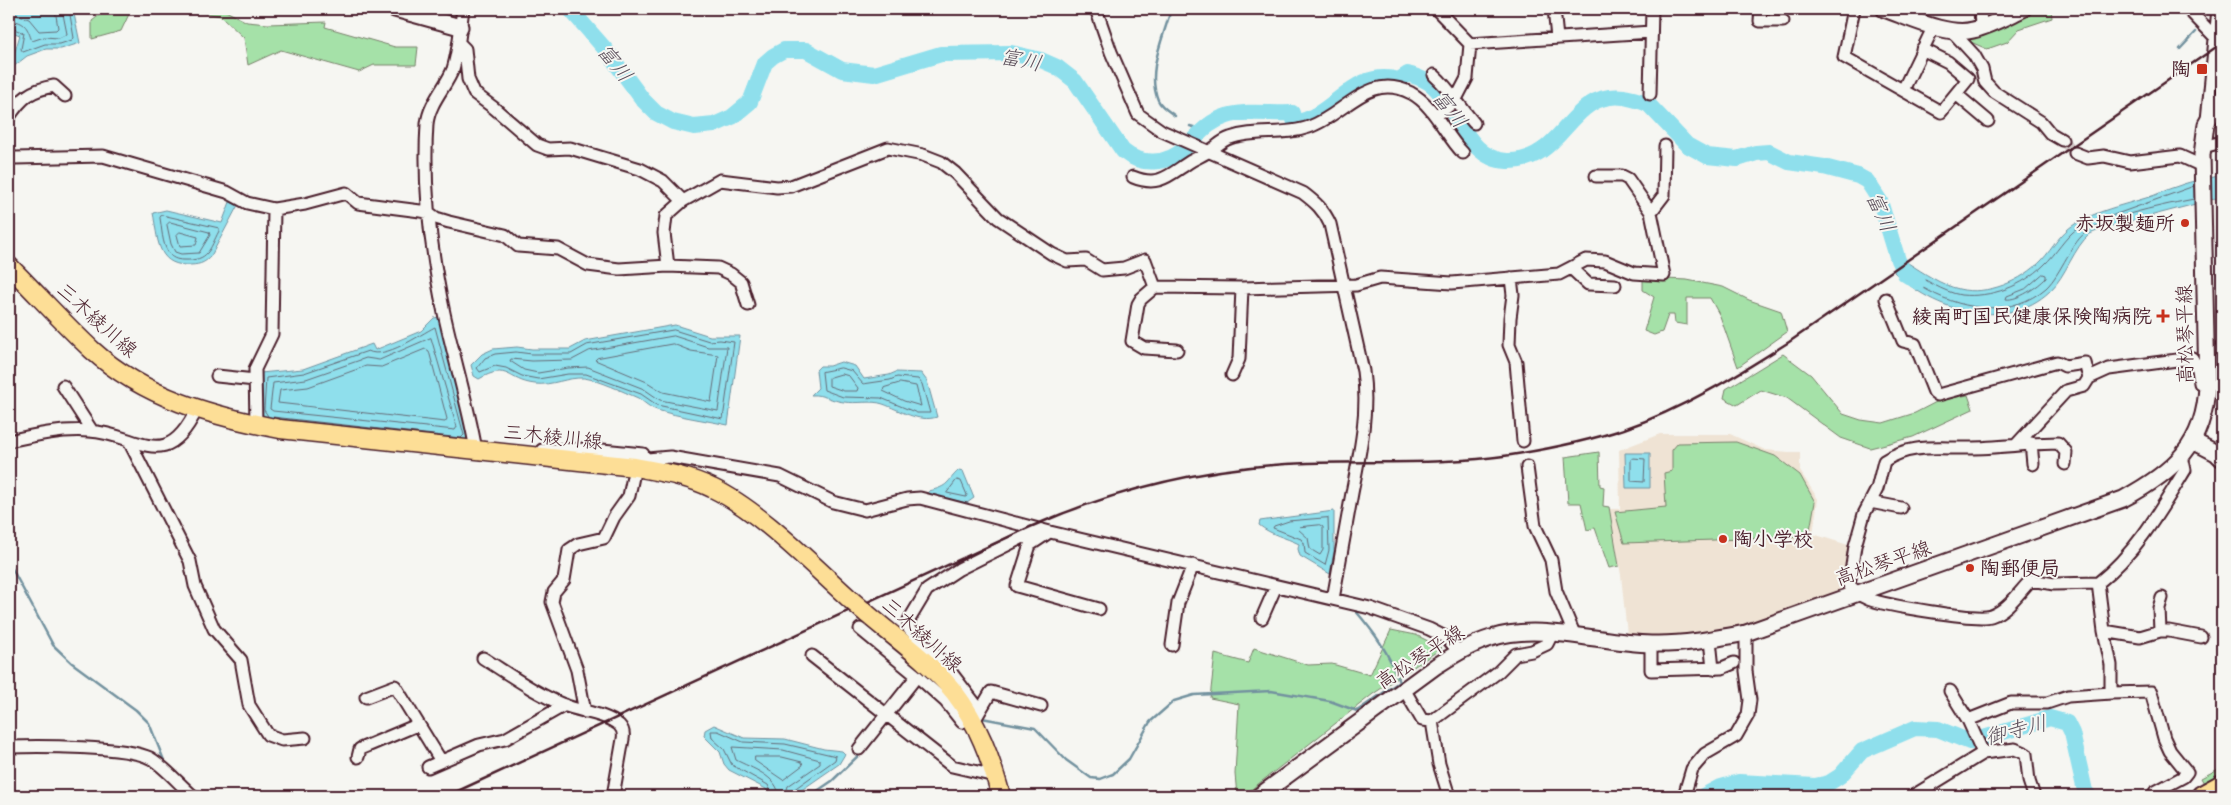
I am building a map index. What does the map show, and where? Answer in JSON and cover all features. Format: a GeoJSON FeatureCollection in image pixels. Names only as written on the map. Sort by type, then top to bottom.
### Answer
{"type":"FeatureCollection","features":[{"type":"Feature","properties":{"kind":"main road"},"geometry":{"type":"LineString","coordinates":[[395,9],[460,27]]}},
{"type":"Feature","properties":{"kind":"main road"},"geometry":{"type":"LineString","coordinates":[[1884,9],[1951,30],[1974,30],[2023,9]]}},
{"type":"Feature","properties":{"kind":"main road","name":"高松琴平線"},"geometry":{"type":"LineString","coordinates":[[1259,796],[1404,689],[1459,652],[1491,638],[1507,634],[1552,634],[1651,644],[1710,640],[1746,633],[2123,499],[2164,475],[2193,441],[2206,404],[2202,209],[2203,147],[2206,124],[2222,97]]}},
{"type":"Feature","properties":{"kind":"main road","name":"三木綾川線"},"geometry":{"type":"LineString","coordinates":[[9,266],[93,351],[124,374],[152,391],[228,419],[280,429],[635,467],[666,464],[711,487],[736,502],[781,537],[851,600],[863,621],[938,675],[954,692],[974,716],[1001,796]]}},
{"type":"Feature","properties":{"kind":"main road"},"geometry":{"type":"LineString","coordinates":[[2193,441],[2216,453],[2222,459]]}},
{"type":"Feature","properties":{"kind":"street"},"geometry":{"type":"LineString","coordinates":[[463,9],[459,43],[452,70],[438,94],[427,122],[428,212],[444,313],[472,425],[476,450]]}},
{"type":"Feature","properties":{"kind":"street"},"geometry":{"type":"LineString","coordinates":[[1096,9],[1134,109],[1152,126],[1303,193],[1315,201],[1326,213],[1363,371],[1366,393],[1366,414],[1333,599]]}},
{"type":"Feature","properties":{"kind":"street"},"geometry":{"type":"LineString","coordinates":[[1436,9],[1470,44],[1467,78],[1454,102],[1437,116]]}},
{"type":"Feature","properties":{"kind":"street"},"geometry":{"type":"LineString","coordinates":[[1554,9],[1557,38]]}},
{"type":"Feature","properties":{"kind":"street"},"geometry":{"type":"LineString","coordinates":[[1650,94],[1652,9]]}},
{"type":"Feature","properties":{"kind":"street"},"geometry":{"type":"LineString","coordinates":[[1761,9],[1760,21],[1782,21]]}},
{"type":"Feature","properties":{"kind":"street"},"geometry":{"type":"LineString","coordinates":[[1854,9],[1844,56],[1940,112],[1968,79],[1948,62],[1922,49]]}},
{"type":"Feature","properties":{"kind":"street"},"geometry":{"type":"LineString","coordinates":[[1980,9],[1981,27]]}},
{"type":"Feature","properties":{"kind":"street"},"geometry":{"type":"LineString","coordinates":[[2188,9],[2215,37]]}},
{"type":"Feature","properties":{"kind":"street"},"geometry":{"type":"LineString","coordinates":[[2206,124],[2218,9]]}},
{"type":"Feature","properties":{"kind":"street"},"geometry":{"type":"LineString","coordinates":[[1903,90],[1934,26]]}},
{"type":"Feature","properties":{"kind":"street"},"geometry":{"type":"LineString","coordinates":[[1951,30],[1974,55],[1982,69],[1985,82],[1994,92],[2041,122],[2050,133],[2062,140]]}},
{"type":"Feature","properties":{"kind":"street"},"geometry":{"type":"LineString","coordinates":[[1470,44],[1651,32]]}},
{"type":"Feature","properties":{"kind":"street"},"geometry":{"type":"LineString","coordinates":[[459,43],[465,49],[468,79],[474,93],[538,145],[548,149],[570,148],[640,169],[663,181],[683,201]]}},
{"type":"Feature","properties":{"kind":"street"},"geometry":{"type":"LineString","coordinates":[[1434,75],[1445,85],[1454,102],[1474,123]]}},
{"type":"Feature","properties":{"kind":"street"},"geometry":{"type":"LineString","coordinates":[[9,117],[13,110],[35,90],[54,86],[65,96]]}},
{"type":"Feature","properties":{"kind":"street"},"geometry":{"type":"LineString","coordinates":[[1133,177],[1144,182],[1165,179],[1207,150],[1230,138],[1244,134],[1308,128],[1325,120],[1357,96],[1380,88],[1396,88],[1410,93],[1421,100],[1437,116],[1452,142],[1463,153]]}},
{"type":"Feature","properties":{"kind":"street"},"geometry":{"type":"LineString","coordinates":[[1956,94],[1988,121]]}},
{"type":"Feature","properties":{"kind":"street"},"geometry":{"type":"LineString","coordinates":[[2203,147],[2222,142]]}},
{"type":"Feature","properties":{"kind":"street"},"geometry":{"type":"LineString","coordinates":[[1651,212],[1664,196],[1665,146]]}},
{"type":"Feature","properties":{"kind":"street"},"geometry":{"type":"LineString","coordinates":[[668,266],[664,233],[666,216],[683,201],[720,180],[777,187],[792,186],[888,148],[923,155],[941,162],[955,173],[998,218],[1052,254],[1067,261],[1086,260],[1102,270],[1124,268],[1145,260],[1155,287]]}},
{"type":"Feature","properties":{"kind":"street"},"geometry":{"type":"LineString","coordinates":[[2075,153],[2088,158],[2104,156],[2130,162],[2180,156],[2202,172]]}},
{"type":"Feature","properties":{"kind":"street"},"geometry":{"type":"LineString","coordinates":[[9,156],[15,158],[103,156],[227,192],[247,203],[274,209],[305,204],[346,193],[358,203],[428,212],[436,218],[504,234],[518,246],[558,250],[588,264],[619,269],[668,266],[718,268],[731,274],[741,282],[748,305]]}},
{"type":"Feature","properties":{"kind":"street"},"geometry":{"type":"LineString","coordinates":[[1177,350],[1144,348],[1136,346],[1132,341],[1138,304],[1155,287],[1242,288],[1343,285],[1368,283],[1380,278],[1452,283],[1559,274],[1572,269],[1586,260],[1605,261],[1634,273],[1664,275],[1651,212],[1628,179],[1622,176],[1596,176]]}},
{"type":"Feature","properties":{"kind":"street"},"geometry":{"type":"LineString","coordinates":[[256,424],[255,369],[272,334],[274,209]]}},
{"type":"Feature","properties":{"kind":"street"},"geometry":{"type":"LineString","coordinates":[[1572,269],[1588,284],[1615,285]]}},
{"type":"Feature","properties":{"kind":"street"},"geometry":{"type":"LineString","coordinates":[[1511,278],[1513,295],[1509,345],[1516,362],[1523,440]]}},
{"type":"Feature","properties":{"kind":"street"},"geometry":{"type":"LineString","coordinates":[[1232,375],[1239,360],[1242,288]]}},
{"type":"Feature","properties":{"kind":"street"},"geometry":{"type":"LineString","coordinates":[[1886,299],[1903,341],[1915,344],[1934,392],[1938,395],[2057,362],[2065,366],[2085,363],[2089,378]]}},
{"type":"Feature","properties":{"kind":"street"},"geometry":{"type":"LineString","coordinates":[[2016,445],[2066,391],[2084,386],[2089,378],[2109,369],[2192,358],[2198,369],[2200,383],[2207,385]]}},
{"type":"Feature","properties":{"kind":"street"},"geometry":{"type":"LineString","coordinates":[[216,376],[255,380]]}},
{"type":"Feature","properties":{"kind":"street"},"geometry":{"type":"LineString","coordinates":[[63,386],[92,431]]}},
{"type":"Feature","properties":{"kind":"street"},"geometry":{"type":"LineString","coordinates":[[9,441],[67,430],[92,431],[150,446],[165,445],[182,435],[197,409]]}},
{"type":"Feature","properties":{"kind":"street"},"geometry":{"type":"LineString","coordinates":[[129,441],[190,561],[196,586],[214,629],[241,660],[249,705],[268,735],[282,740],[305,738]]}},
{"type":"Feature","properties":{"kind":"street"},"geometry":{"type":"LineString","coordinates":[[2031,443],[2034,464]]}},
{"type":"Feature","properties":{"kind":"street"},"geometry":{"type":"LineString","coordinates":[[2065,464],[2066,452],[2058,443],[2031,443],[1969,448],[1917,447],[1893,454],[1884,461],[1878,489],[1870,502],[1855,546],[1850,585],[1857,593],[1868,599],[1923,611],[1990,616],[2015,600],[2031,580],[2054,584],[2098,583],[2132,550],[2150,528],[2185,470],[2182,456]]}},
{"type":"Feature","properties":{"kind":"street"},"geometry":{"type":"LineString","coordinates":[[502,453],[592,449],[666,464],[780,476],[832,502],[852,508],[870,509],[907,499],[920,498],[1044,530],[1370,608],[1429,629],[1447,638],[1459,652]]}},
{"type":"Feature","properties":{"kind":"street"},"geometry":{"type":"LineString","coordinates":[[608,464],[666,464]]}},
{"type":"Feature","properties":{"kind":"street"},"geometry":{"type":"LineString","coordinates":[[585,712],[577,670],[552,602],[553,596],[564,580],[569,550],[578,544],[604,538],[614,517],[629,496],[635,467]]}},
{"type":"Feature","properties":{"kind":"street"},"geometry":{"type":"LineString","coordinates":[[1527,467],[1535,526],[1550,560],[1556,591],[1575,636]]}},
{"type":"Feature","properties":{"kind":"street"},"geometry":{"type":"LineString","coordinates":[[1870,502],[1901,508]]}},
{"type":"Feature","properties":{"kind":"street"},"geometry":{"type":"LineString","coordinates":[[1044,530],[1030,545],[1017,586],[1099,610]]}},
{"type":"Feature","properties":{"kind":"street"},"geometry":{"type":"LineString","coordinates":[[974,716],[947,667],[907,632],[909,620],[927,590],[959,570],[1044,530]]}},
{"type":"Feature","properties":{"kind":"street"},"geometry":{"type":"LineString","coordinates":[[1172,645],[1178,603],[1193,566]]}},
{"type":"Feature","properties":{"kind":"street"},"geometry":{"type":"LineString","coordinates":[[2098,583],[2104,631],[2111,665],[2111,693]]}},
{"type":"Feature","properties":{"kind":"street"},"geometry":{"type":"LineString","coordinates":[[1262,618],[1276,586]]}},
{"type":"Feature","properties":{"kind":"street"},"geometry":{"type":"LineString","coordinates":[[2160,631],[2159,608],[2162,598]]}},
{"type":"Feature","properties":{"kind":"street"},"geometry":{"type":"LineString","coordinates":[[863,621],[917,676],[946,702],[962,722],[974,716],[991,692],[1041,706]]}},
{"type":"Feature","properties":{"kind":"street"},"geometry":{"type":"LineString","coordinates":[[2104,631],[2140,637],[2160,631],[2201,637]]}},
{"type":"Feature","properties":{"kind":"street"},"geometry":{"type":"LineString","coordinates":[[1684,796],[1692,769],[1705,754],[1736,736],[1748,715],[1750,700],[1746,671],[1746,633]]}},
{"type":"Feature","properties":{"kind":"street"},"geometry":{"type":"LineString","coordinates":[[1404,689],[1422,720],[1432,721],[1498,672],[1516,654],[1532,651],[1547,644],[1552,634]]}},
{"type":"Feature","properties":{"kind":"street"},"geometry":{"type":"LineString","coordinates":[[1710,640],[1713,669]]}},
{"type":"Feature","properties":{"kind":"street"},"geometry":{"type":"LineString","coordinates":[[1651,644],[1651,670],[1713,669],[1734,664]]}},
{"type":"Feature","properties":{"kind":"street"},"geometry":{"type":"LineString","coordinates":[[812,656],[952,766],[995,776]]}},
{"type":"Feature","properties":{"kind":"street"},"geometry":{"type":"LineString","coordinates":[[484,658],[527,687],[565,705],[620,726],[624,734],[613,796]]}},
{"type":"Feature","properties":{"kind":"street"},"geometry":{"type":"LineString","coordinates":[[859,749],[917,676]]}},
{"type":"Feature","properties":{"kind":"street"},"geometry":{"type":"LineString","coordinates":[[366,697],[395,686],[417,725],[441,761]]}},
{"type":"Feature","properties":{"kind":"street"},"geometry":{"type":"LineString","coordinates":[[1950,692],[1968,720],[1979,745]]}},
{"type":"Feature","properties":{"kind":"street"},"geometry":{"type":"LineString","coordinates":[[1968,720],[2011,703],[2047,703],[2068,696],[2151,692],[2164,738],[2170,751],[2187,772],[2183,777],[2155,792],[2155,796]]}},
{"type":"Feature","properties":{"kind":"street"},"geometry":{"type":"LineString","coordinates":[[428,767],[479,745],[504,739],[565,705]]}},
{"type":"Feature","properties":{"kind":"street"},"geometry":{"type":"LineString","coordinates":[[1432,721],[1439,764],[1449,796]]}},
{"type":"Feature","properties":{"kind":"street"},"geometry":{"type":"LineString","coordinates":[[358,757],[360,749],[417,725]]}},
{"type":"Feature","properties":{"kind":"street"},"geometry":{"type":"LineString","coordinates":[[1913,796],[1979,745],[2015,749],[2026,754],[2029,781],[2034,796]]}},
{"type":"Feature","properties":{"kind":"street"},"geometry":{"type":"LineString","coordinates":[[9,747],[44,746],[138,754],[156,762],[193,796]]}},
{"type":"Feature","properties":{"kind":"shaded area","name":"陶小学校"},"geometry":{"type":"Polygon","coordinates":[[[1660,434],[1730,434],[1765,450],[1800,453],[1800,471],[1818,499],[1813,534],[1848,545],[1840,592],[1738,626],[1706,633],[1681,636],[1627,635],[1621,575],[1609,509],[1620,509],[1619,450],[1660,434]]]}},
{"type":"Feature","properties":{"kind":"green space"},"geometry":{"type":"Polygon","coordinates":[[[107,9],[152,9],[130,12],[121,31],[92,39],[92,21],[107,9]]]}},
{"type":"Feature","properties":{"kind":"green space"},"geometry":{"type":"Polygon","coordinates":[[[183,9],[222,9],[247,22],[268,24],[326,22],[325,27],[395,47],[418,47],[416,65],[374,65],[359,72],[281,50],[248,65],[244,38],[221,16],[183,9]]]}},
{"type":"Feature","properties":{"kind":"green space"},"geometry":{"type":"Polygon","coordinates":[[[2043,9],[2051,9],[2052,18],[2019,29],[2007,42],[1987,49],[1966,40],[2043,9]]]}},
{"type":"Feature","properties":{"kind":"green space"},"geometry":{"type":"Polygon","coordinates":[[[1643,278],[1687,280],[1723,287],[1749,300],[1781,311],[1787,332],[1738,367],[1720,316],[1710,298],[1687,298],[1687,325],[1675,323],[1674,315],[1668,315],[1662,332],[1654,335],[1644,331],[1654,297],[1643,290],[1643,278]]]}},
{"type":"Feature","properties":{"kind":"green space"},"geometry":{"type":"Polygon","coordinates":[[[1783,354],[1811,375],[1843,414],[1861,420],[1883,423],[1915,413],[1940,400],[1968,395],[1973,409],[1913,437],[1870,448],[1841,438],[1787,398],[1761,390],[1737,405],[1724,398],[1726,389],[1783,354]]]}},
{"type":"Feature","properties":{"kind":"green space"},"geometry":{"type":"Polygon","coordinates":[[[1736,442],[1775,456],[1800,475],[1815,502],[1810,530],[1805,537],[1624,543],[1615,512],[1666,507],[1664,473],[1672,471],[1672,450],[1678,443],[1736,442]]]}},
{"type":"Feature","properties":{"kind":"green space"},"geometry":{"type":"Polygon","coordinates":[[[1599,452],[1600,486],[1604,487],[1603,506],[1609,507],[1619,566],[1609,568],[1595,528],[1587,530],[1581,503],[1568,503],[1565,457],[1599,452]]]}},
{"type":"Feature","properties":{"kind":"green space"},"geometry":{"type":"Polygon","coordinates":[[[1391,630],[1416,635],[1442,648],[1373,694],[1243,796],[1237,796],[1235,774],[1239,704],[1210,698],[1215,654],[1248,663],[1254,648],[1308,665],[1332,664],[1370,675],[1391,630]]]}},
{"type":"Feature","properties":{"kind":"green space"},"geometry":{"type":"Polygon","coordinates":[[[2222,767],[2222,778],[2206,787],[2201,778],[2222,767]]]}},
{"type":"Feature","properties":{"kind":"water"},"geometry":{"type":"Polygon","coordinates":[[[9,9],[73,9],[80,43],[61,49],[46,49],[27,56],[9,70],[20,35],[9,31],[9,9]]]}},
{"type":"Feature","properties":{"kind":"water"},"geometry":{"type":"Polygon","coordinates":[[[2222,175],[2222,197],[2104,228],[2090,234],[2079,246],[2061,278],[2050,291],[2032,304],[2013,311],[1992,314],[1970,312],[1949,306],[1910,286],[1894,272],[1908,263],[1946,285],[1959,289],[1970,291],[2004,285],[2034,268],[2065,232],[2083,219],[2184,184],[2222,175]]]}},
{"type":"Feature","properties":{"kind":"water"},"geometry":{"type":"Polygon","coordinates":[[[230,202],[238,205],[211,256],[206,261],[194,265],[177,264],[164,255],[160,248],[153,213],[166,210],[222,223],[230,202]]]}},
{"type":"Feature","properties":{"kind":"water"},"geometry":{"type":"Polygon","coordinates":[[[439,317],[468,426],[470,444],[265,422],[259,412],[260,373],[303,369],[372,344],[375,350],[421,331],[434,318],[439,317]]]}},
{"type":"Feature","properties":{"kind":"water"},"geometry":{"type":"Polygon","coordinates":[[[675,325],[710,336],[740,336],[728,425],[657,410],[638,398],[590,379],[578,378],[547,384],[535,384],[519,380],[503,372],[496,372],[479,379],[474,376],[471,365],[482,354],[493,349],[517,347],[570,349],[585,341],[675,325]]]}},
{"type":"Feature","properties":{"kind":"water"},"geometry":{"type":"Polygon","coordinates":[[[841,362],[855,366],[864,379],[896,372],[921,373],[927,381],[937,417],[916,417],[879,403],[844,402],[811,395],[818,388],[816,370],[820,366],[829,366],[841,362]]]}},
{"type":"Feature","properties":{"kind":"water"},"geometry":{"type":"Polygon","coordinates":[[[1625,453],[1650,453],[1650,488],[1626,488],[1625,453]]]}},
{"type":"Feature","properties":{"kind":"water"},"geometry":{"type":"Polygon","coordinates":[[[959,470],[963,471],[974,498],[967,503],[927,494],[929,491],[947,483],[959,470]]]}},
{"type":"Feature","properties":{"kind":"water"},"geometry":{"type":"Polygon","coordinates":[[[1334,511],[1334,551],[1330,574],[1300,556],[1299,544],[1273,534],[1259,525],[1260,521],[1334,511]]]}},
{"type":"Feature","properties":{"kind":"water"},"geometry":{"type":"Polygon","coordinates":[[[714,725],[744,738],[785,739],[824,749],[842,751],[845,754],[839,764],[793,796],[769,796],[766,789],[729,770],[724,764],[720,752],[704,736],[705,730],[714,725]]]}},
{"type":"Feature","properties":{"kind":"waterway","name":"富川"},"geometry":{"type":"LineString","coordinates":[[570,9],[606,50],[643,100],[656,113],[673,122],[694,127],[714,125],[732,117],[750,102],[765,63],[784,50],[806,50],[842,70],[874,74],[941,54],[1011,53],[1041,60],[1057,67],[1075,81],[1123,151],[1138,159],[1154,162],[1178,154],[1209,125],[1227,116],[1251,113],[1292,113],[1295,123],[1322,111],[1356,86],[1383,78],[1399,80],[1408,74],[1432,85],[1449,106],[1464,131],[1482,152],[1493,158],[1507,161],[1526,158],[1542,150],[1590,104],[1605,98],[1631,98],[1649,105],[1687,145],[1707,156],[1737,159],[1756,153],[1769,152],[1789,162],[1824,167],[1858,176],[1867,181],[1880,201],[1898,260],[1905,274],[1918,282]]}},
{"type":"Feature","properties":{"kind":"waterway"},"geometry":{"type":"LineString","coordinates":[[1171,9],[1157,54],[1154,77],[1159,103],[1175,116]]}},
{"type":"Feature","properties":{"kind":"waterway"},"geometry":{"type":"LineString","coordinates":[[2180,49],[2196,32]]}},
{"type":"Feature","properties":{"kind":"waterway"},"geometry":{"type":"LineString","coordinates":[[1190,126],[1201,129]]}},
{"type":"Feature","properties":{"kind":"waterway"},"geometry":{"type":"LineString","coordinates":[[9,563],[53,645],[72,663],[136,710],[149,723],[165,763]]}},
{"type":"Feature","properties":{"kind":"waterway"},"geometry":{"type":"LineString","coordinates":[[982,718],[1035,728],[1066,760],[1091,778],[1100,779],[1113,774],[1129,759],[1150,722],[1174,701],[1194,695],[1271,691],[1330,701],[1357,711],[1399,682],[1391,661],[1380,643],[1354,609]]}},
{"type":"Feature","properties":{"kind":"waterway","name":"御寺川"},"geometry":{"type":"LineString","coordinates":[[1703,796],[1718,788],[1739,782],[1815,786],[1829,783],[1840,776],[1862,751],[1915,728],[1938,729],[1970,742],[2050,718],[2067,723],[2072,733],[2085,791],[2089,796]]}},
{"type":"Feature","properties":{"kind":"waterway"},"geometry":{"type":"LineString","coordinates":[[810,796],[832,781],[862,752]]}},
{"type":"Feature","properties":{"kind":"tunnel"},"geometry":{"type":"LineString","coordinates":[[2062,140],[2075,153]]}},
{"type":"Feature","properties":{"kind":"railway"},"geometry":{"type":"LineString","coordinates":[[447,796],[1030,527],[1131,490],[1201,474],[1272,465],[1461,460],[1511,455],[1582,441],[1646,421],[1709,390],[1789,342],[2222,43]]}},
{"type":"Feature","properties":{"kind":"place","name":"陶"},"geometry":{"type":"Point","coordinates":[2202,69]}},
{"type":"Feature","properties":{"kind":"place","name":"赤坂製麺所"},"geometry":{"type":"Point","coordinates":[2185,223]}},
{"type":"Feature","properties":{"kind":"place","name":"綾南町国民健康保険陶病院"},"geometry":{"type":"Point","coordinates":[2163,316]}},
{"type":"Feature","properties":{"kind":"place","name":"陶小学校"},"geometry":{"type":"Point","coordinates":[1723,539]}},
{"type":"Feature","properties":{"kind":"place","name":"陶郵便局"},"geometry":{"type":"Point","coordinates":[1970,568]}}]}
